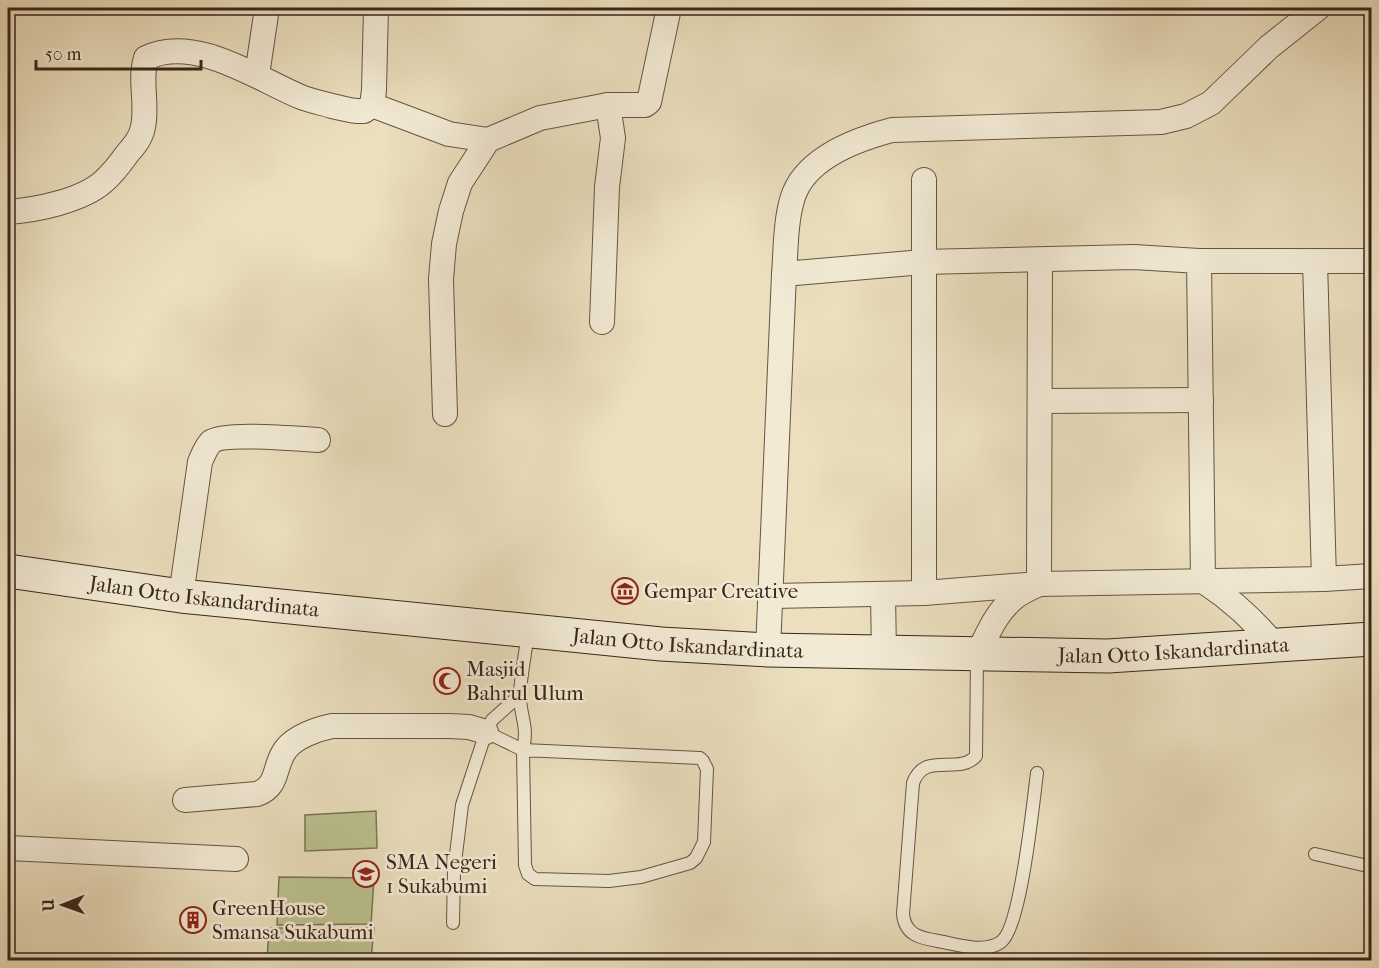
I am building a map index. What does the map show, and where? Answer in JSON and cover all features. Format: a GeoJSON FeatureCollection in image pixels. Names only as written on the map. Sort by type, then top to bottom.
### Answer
{"type":"FeatureCollection","features":[{"type":"Feature","properties":{"kind":"main road","name":"Jalan Otto Iskandardinata"},"geometry":{"type":"LineString","coordinates":[[8,571],[181,596],[661,644],[768,650],[1108,656],[1371,639]]}},
{"type":"Feature","properties":{"kind":"street"},"geometry":{"type":"LineString","coordinates":[[257,75],[267,8]]}},
{"type":"Feature","properties":{"kind":"street"},"geometry":{"type":"LineString","coordinates":[[8,212],[29,210],[82,195],[102,183],[138,141],[143,129],[143,68],[146,58],[153,55],[180,51],[206,55],[257,75],[303,98],[350,111],[363,111],[372,105],[374,90],[376,8]]}},
{"type":"Feature","properties":{"kind":"street"},"geometry":{"type":"LineString","coordinates":[[372,105],[449,134],[488,140],[540,118],[608,105],[645,105],[649,102],[669,8]]}},
{"type":"Feature","properties":{"kind":"street"},"geometry":{"type":"LineString","coordinates":[[768,650],[784,274],[790,204],[796,188],[812,169],[847,145],[868,136],[892,130],[1161,122],[1186,116],[1211,103],[1269,47],[1318,8]]}},
{"type":"Feature","properties":{"kind":"street"},"geometry":{"type":"LineString","coordinates":[[602,322],[607,187],[613,138],[608,105]]}},
{"type":"Feature","properties":{"kind":"street"},"geometry":{"type":"LineString","coordinates":[[445,414],[441,279],[444,244],[460,183],[488,140]]}},
{"type":"Feature","properties":{"kind":"street"},"geometry":{"type":"LineString","coordinates":[[924,180],[924,593]]}},
{"type":"Feature","properties":{"kind":"street"},"geometry":{"type":"LineString","coordinates":[[784,274],[923,262],[1134,257],[1199,261],[1371,261]]}},
{"type":"Feature","properties":{"kind":"street"},"geometry":{"type":"LineString","coordinates":[[1039,584],[1040,260]]}},
{"type":"Feature","properties":{"kind":"street"},"geometry":{"type":"LineString","coordinates":[[1199,261],[1203,581]]}},
{"type":"Feature","properties":{"kind":"street"},"geometry":{"type":"LineString","coordinates":[[1315,261],[1324,579]]}},
{"type":"Feature","properties":{"kind":"street"},"geometry":{"type":"LineString","coordinates":[[1041,401],[1201,400]]}},
{"type":"Feature","properties":{"kind":"street"},"geometry":{"type":"LineString","coordinates":[[181,596],[200,462],[212,441],[245,437],[318,440]]}},
{"type":"Feature","properties":{"kind":"street"},"geometry":{"type":"LineString","coordinates":[[772,596],[883,595],[1039,584],[1324,579],[1371,576]]}},
{"type":"Feature","properties":{"kind":"street"},"geometry":{"type":"LineString","coordinates":[[1203,581],[1229,598],[1257,624],[1275,646]]}},
{"type":"Feature","properties":{"kind":"street"},"geometry":{"type":"LineString","coordinates":[[977,655],[1003,610],[1014,598],[1039,584]]}},
{"type":"Feature","properties":{"kind":"street"},"geometry":{"type":"LineString","coordinates":[[883,595],[884,653]]}},
{"type":"Feature","properties":{"kind":"street"},"geometry":{"type":"LineString","coordinates":[[185,800],[257,794],[266,791],[271,785],[286,748],[303,736],[322,728],[332,726],[450,726],[486,732]]}},
{"type":"Feature","properties":{"kind":"street"},"geometry":{"type":"LineString","coordinates":[[8,848],[236,859]]}},
{"type":"Feature","properties":{"kind":"lane"},"geometry":{"type":"LineString","coordinates":[[486,732],[523,750],[694,757],[703,761],[707,769],[704,842],[700,851],[690,863],[627,879],[609,881],[535,879],[528,874],[525,865],[523,750],[526,737],[520,695],[529,630]]}},
{"type":"Feature","properties":{"kind":"lane"},"geometry":{"type":"LineString","coordinates":[[977,655],[976,756],[972,761],[966,763],[929,766],[920,770],[913,783],[903,914],[904,922],[911,933],[923,938],[977,947],[994,946],[1008,936],[1023,874],[1037,773]]}},
{"type":"Feature","properties":{"kind":"lane"},"geometry":{"type":"LineString","coordinates":[[453,923],[454,871],[462,805],[492,720],[520,695]]}},
{"type":"Feature","properties":{"kind":"lane"},"geometry":{"type":"LineString","coordinates":[[1316,854],[1371,867]]}},
{"type":"Feature","properties":{"kind":"green space"},"geometry":{"type":"Polygon","coordinates":[[[376,811],[377,848],[305,851],[305,815],[376,811]]]}},
{"type":"Feature","properties":{"kind":"green space"},"geometry":{"type":"Polygon","coordinates":[[[279,877],[374,878],[371,924],[277,925],[279,877]]]}},
{"type":"Feature","properties":{"kind":"green space"},"geometry":{"type":"Polygon","coordinates":[[[269,928],[374,928],[371,960],[267,960],[269,928]]]}},
{"type":"Feature","properties":{"kind":"place","name":"Gempar Creative"},"geometry":{"type":"Point","coordinates":[625,591]}},
{"type":"Feature","properties":{"kind":"place","name":"Masjid Bahrul Ulum"},"geometry":{"type":"Point","coordinates":[447,681]}},
{"type":"Feature","properties":{"kind":"place","name":"SMA Negeri 1 Sukabumi"},"geometry":{"type":"Point","coordinates":[366,874]}},
{"type":"Feature","properties":{"kind":"place","name":"GreenHouse Smansa Sukabumi"},"geometry":{"type":"Point","coordinates":[193,920]}}]}
